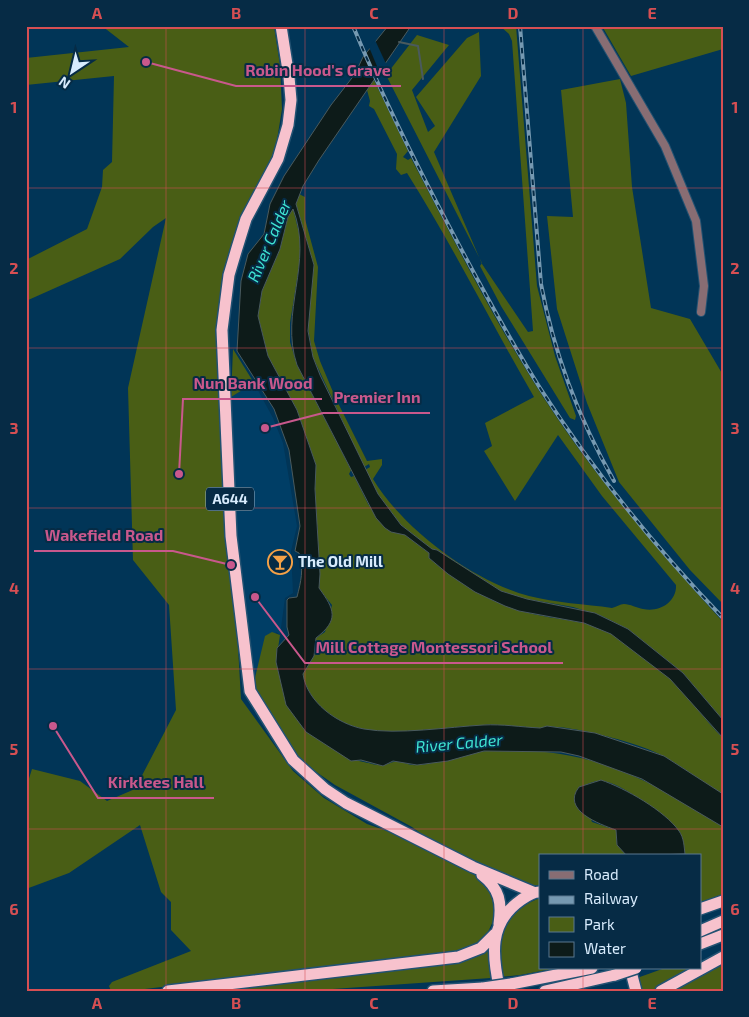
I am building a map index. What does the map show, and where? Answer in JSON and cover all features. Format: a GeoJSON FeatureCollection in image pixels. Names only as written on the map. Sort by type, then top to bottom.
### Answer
{"type":"FeatureCollection","features":[{"type":"Feature","properties":{"kind":"highway","name":"A644"},"geometry":{"type":"LineString","coordinates":[[280,26],[291,100],[288,125],[278,159],[246,219],[236,248],[229,275],[222,330],[231,536],[250,691],[293,760],[316,783],[346,803],[473,867],[537,892]]}},
{"type":"Feature","properties":{"kind":"highway","name":"A644"},"geometry":{"type":"LineString","coordinates":[[473,867],[493,885],[499,895],[501,906],[493,953],[500,991]]}},
{"type":"Feature","properties":{"kind":"highway","name":"A644"},"geometry":{"type":"LineString","coordinates":[[497,930],[514,905],[537,892]]}},
{"type":"Feature","properties":{"kind":"highway"},"geometry":{"type":"LineString","coordinates":[[702,907],[723,900]]}},
{"type":"Feature","properties":{"kind":"highway"},"geometry":{"type":"LineString","coordinates":[[702,930],[723,920]]}},
{"type":"Feature","properties":{"kind":"highway"},"geometry":{"type":"LineString","coordinates":[[168,991],[458,957],[481,948],[497,930]]}},
{"type":"Feature","properties":{"kind":"highway"},"geometry":{"type":"LineString","coordinates":[[702,943],[723,935]]}},
{"type":"Feature","properties":{"kind":"highway"},"geometry":{"type":"LineString","coordinates":[[702,969],[723,957]]}},
{"type":"Feature","properties":{"kind":"highway"},"geometry":{"type":"LineString","coordinates":[[433,991],[483,988],[582,970]]}},
{"type":"Feature","properties":{"kind":"highway"},"geometry":{"type":"LineString","coordinates":[[545,991],[630,970]]}},
{"type":"Feature","properties":{"kind":"highway"},"geometry":{"type":"LineString","coordinates":[[631,970],[636,991]]}},
{"type":"Feature","properties":{"kind":"highway"},"geometry":{"type":"LineString","coordinates":[[661,991],[699,970]]}},
{"type":"Feature","properties":{"kind":"street"},"geometry":{"type":"LineString","coordinates":[[595,26],[665,146],[696,221],[704,286],[701,312]]}},
{"type":"Feature","properties":{"kind":"shaded area"},"geometry":{"type":"Polygon","coordinates":[[[254,383],[273,418],[283,443],[297,526],[291,551],[293,593],[285,598],[280,635],[276,632],[253,683],[236,545],[231,397],[254,383]]]}},
{"type":"Feature","properties":{"kind":"green space"},"geometry":{"type":"Polygon","coordinates":[[[102,26],[274,26],[280,65],[282,109],[275,152],[241,222],[220,337],[241,699],[293,771],[324,798],[367,824],[410,839],[482,880],[495,899],[496,911],[494,919],[488,932],[478,944],[457,954],[413,957],[128,991],[111,991],[109,986],[112,982],[191,951],[171,930],[171,902],[161,892],[140,825],[69,873],[26,889],[26,788],[32,769],[80,781],[107,801],[135,789],[176,710],[169,605],[133,560],[128,388],[166,218],[153,227],[120,259],[26,301],[26,260],[87,229],[102,187],[103,170],[112,162],[114,76],[26,85],[26,58],[129,47],[102,26]]]}},
{"type":"Feature","properties":{"kind":"green space"},"geometry":{"type":"Polygon","coordinates":[[[500,26],[516,26],[537,286],[555,356],[576,416],[575,420],[570,418],[501,306],[480,266],[482,263],[528,332],[533,331],[512,41],[509,34],[500,26]]]}},
{"type":"Feature","properties":{"kind":"green space"},"geometry":{"type":"Polygon","coordinates":[[[602,26],[723,26],[723,49],[631,76],[602,26]]]}},
{"type":"Feature","properties":{"kind":"green space"},"geometry":{"type":"Polygon","coordinates":[[[479,32],[481,76],[434,152],[479,258],[386,75],[417,35],[449,45],[412,90],[428,132],[435,126],[416,97],[467,38],[479,32]]]}},
{"type":"Feature","properties":{"kind":"green space"},"geometry":{"type":"Polygon","coordinates":[[[620,79],[626,103],[632,187],[651,308],[690,319],[723,375],[723,604],[690,570],[619,482],[587,403],[557,309],[547,216],[573,217],[561,90],[620,79]]]}},
{"type":"Feature","properties":{"kind":"green space"},"geometry":{"type":"Polygon","coordinates":[[[374,80],[408,151],[403,157],[408,160],[411,158],[485,299],[533,381],[599,476],[672,565],[723,622],[723,720],[683,673],[628,629],[602,616],[573,607],[527,599],[501,591],[437,550],[432,549],[401,525],[378,494],[365,470],[370,467],[369,464],[364,467],[313,357],[307,322],[314,265],[296,204],[299,194],[305,197],[305,219],[318,267],[314,341],[320,361],[336,399],[367,461],[382,459],[382,465],[373,479],[402,516],[441,551],[463,566],[508,589],[529,596],[560,602],[612,608],[626,604],[649,610],[666,605],[676,591],[676,585],[602,496],[558,435],[515,501],[484,451],[492,446],[485,423],[534,397],[424,201],[407,173],[401,175],[396,169],[397,154],[374,109],[369,106],[370,101],[367,90],[374,80]]]}},
{"type":"Feature","properties":{"kind":"green space"},"geometry":{"type":"Polygon","coordinates":[[[293,209],[301,241],[301,254],[290,323],[290,342],[297,365],[351,470],[349,474],[351,477],[354,476],[368,504],[385,528],[405,535],[429,553],[429,558],[455,578],[496,602],[527,612],[595,626],[612,634],[643,654],[678,686],[723,738],[723,794],[655,752],[603,735],[566,728],[498,725],[377,731],[354,726],[334,717],[310,694],[303,674],[314,656],[316,638],[325,632],[332,605],[319,589],[320,574],[315,489],[316,465],[297,410],[268,356],[258,316],[262,291],[280,249],[288,217],[293,209]]]}},
{"type":"Feature","properties":{"kind":"green space"},"geometry":{"type":"Polygon","coordinates":[[[233,349],[254,383],[231,397],[233,349]]]}},
{"type":"Feature","properties":{"kind":"green space"},"geometry":{"type":"Polygon","coordinates":[[[272,632],[280,635],[276,662],[287,705],[351,761],[377,765],[401,762],[414,765],[435,763],[469,753],[522,750],[554,753],[612,767],[666,792],[723,827],[723,895],[702,902],[702,854],[685,854],[680,832],[675,827],[630,793],[602,781],[596,781],[579,787],[592,822],[616,830],[617,845],[625,854],[539,854],[539,885],[529,886],[516,883],[433,842],[412,827],[335,785],[302,762],[286,743],[253,686],[265,636],[272,632]]]}},
{"type":"Feature","properties":{"kind":"green space"},"geometry":{"type":"Polygon","coordinates":[[[539,898],[539,970],[547,970],[499,977],[498,951],[504,929],[510,919],[528,904],[539,898]]]}},
{"type":"Feature","properties":{"kind":"green space"},"geometry":{"type":"Polygon","coordinates":[[[490,945],[489,962],[491,978],[304,991],[193,991],[335,976],[490,945]]]}},
{"type":"Feature","properties":{"kind":"green space"},"geometry":{"type":"Polygon","coordinates":[[[723,963],[723,991],[666,991],[723,963]]]}},
{"type":"Feature","properties":{"kind":"green space"},"geometry":{"type":"Polygon","coordinates":[[[659,970],[689,970],[656,991],[640,991],[637,978],[659,970]]]}},
{"type":"Feature","properties":{"kind":"water","name":"River Calder"},"geometry":{"type":"Polygon","coordinates":[[[388,26],[411,26],[319,160],[303,186],[296,204],[314,265],[308,331],[313,357],[320,375],[378,494],[401,525],[432,549],[437,550],[501,591],[527,599],[595,613],[628,629],[683,673],[723,720],[723,738],[670,679],[611,634],[584,623],[519,611],[475,592],[448,574],[429,558],[429,553],[405,535],[391,532],[376,518],[297,365],[292,326],[300,249],[293,209],[288,217],[280,249],[262,291],[258,316],[268,356],[297,410],[316,465],[315,489],[320,574],[319,588],[329,603],[332,614],[328,626],[316,638],[314,656],[303,674],[310,694],[334,717],[354,726],[377,731],[505,725],[540,728],[547,726],[595,733],[664,756],[723,794],[723,827],[642,779],[579,756],[561,752],[484,751],[448,761],[417,765],[393,761],[383,766],[361,760],[351,761],[306,732],[286,705],[276,662],[277,648],[289,635],[287,627],[287,600],[297,597],[301,581],[301,559],[299,553],[295,551],[300,526],[289,450],[274,409],[237,351],[241,281],[248,254],[264,234],[270,204],[284,176],[331,105],[355,74],[363,57],[388,26]]]}},
{"type":"Feature","properties":{"kind":"water"},"geometry":{"type":"Polygon","coordinates":[[[601,780],[633,794],[673,823],[681,834],[685,854],[625,854],[617,845],[616,830],[592,820],[578,809],[575,803],[575,795],[579,787],[601,780]]]}},
{"type":"Feature","properties":{"kind":"pier"},"geometry":{"type":"Polygon","coordinates":[[[375,40],[388,68],[381,76],[369,47],[375,40]]]}},
{"type":"Feature","properties":{"kind":"waterway"},"geometry":{"type":"LineString","coordinates":[[399,42],[418,46],[423,79]]}},
{"type":"Feature","properties":{"kind":"railway"},"geometry":{"type":"LineString","coordinates":[[353,26],[412,155],[494,310],[540,388],[603,478],[649,536],[723,618]]}},
{"type":"Feature","properties":{"kind":"railway"},"geometry":{"type":"LineString","coordinates":[[520,26],[541,284],[546,310],[569,386],[601,458],[614,481]]}},
{"type":"Feature","properties":{"kind":"place","name":"Robin Hood's Grave"},"geometry":{"type":"Point","coordinates":[146,62]}},
{"type":"Feature","properties":{"kind":"place","name":"Premier Inn"},"geometry":{"type":"Point","coordinates":[265,428]}},
{"type":"Feature","properties":{"kind":"place","name":"Nun Bank Wood"},"geometry":{"type":"Point","coordinates":[179,474]}},
{"type":"Feature","properties":{"kind":"place","name":"The Old Mill"},"geometry":{"type":"Point","coordinates":[280,562]}},
{"type":"Feature","properties":{"kind":"place","name":"Wakefield Road"},"geometry":{"type":"Point","coordinates":[231,565]}},
{"type":"Feature","properties":{"kind":"place","name":"Mill Cottage Montessori School"},"geometry":{"type":"Point","coordinates":[255,597]}},
{"type":"Feature","properties":{"kind":"place","name":"Kirklees Hall"},"geometry":{"type":"Point","coordinates":[53,726]}}]}
